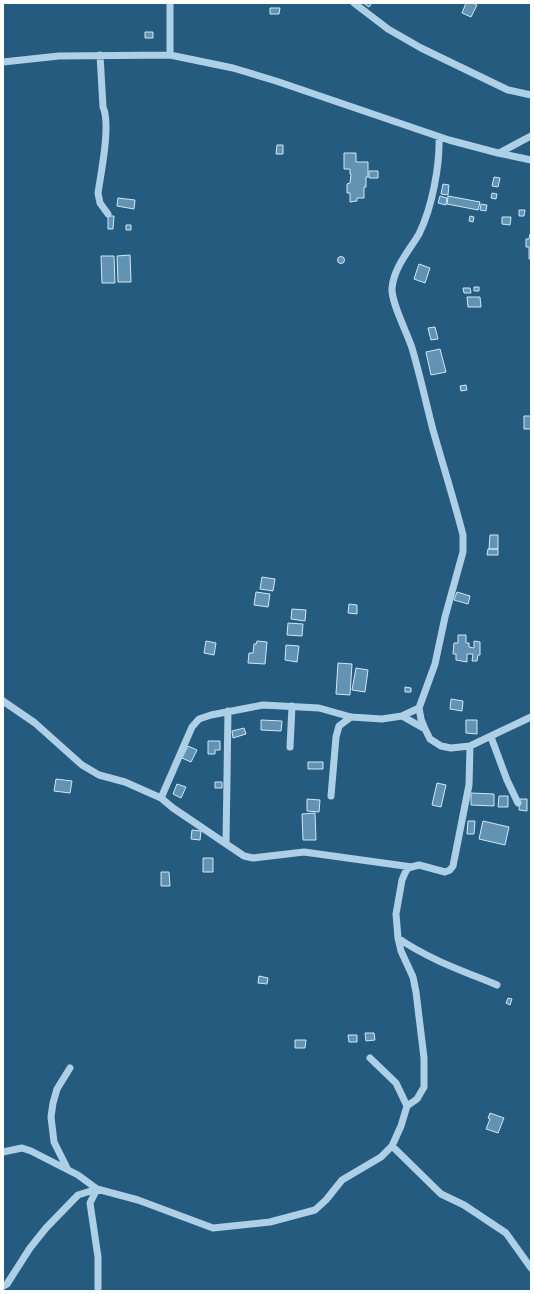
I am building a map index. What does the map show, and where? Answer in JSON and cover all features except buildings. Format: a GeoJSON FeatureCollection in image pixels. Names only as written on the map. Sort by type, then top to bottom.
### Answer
{"type":"FeatureCollection","features":[{"type":"Feature","properties":{"kind":"street"},"geometry":{"type":"LineString","coordinates":[[170,3],[170,55]]}},
{"type":"Feature","properties":{"kind":"street"},"geometry":{"type":"LineString","coordinates":[[354,3],[388,29],[421,48],[508,90],[531,95]]}},
{"type":"Feature","properties":{"kind":"street"},"geometry":{"type":"LineString","coordinates":[[100,55],[101,84],[103,107],[106,114],[106,130],[98,193],[100,202],[108,214]]}},
{"type":"Feature","properties":{"kind":"street"},"geometry":{"type":"LineString","coordinates":[[3,62],[59,56],[170,55],[233,68],[276,80],[439,137],[498,153],[531,160]]}},
{"type":"Feature","properties":{"kind":"street"},"geometry":{"type":"LineString","coordinates":[[498,153],[531,136]]}},
{"type":"Feature","properties":{"kind":"street"},"geometry":{"type":"LineString","coordinates":[[439,137],[440,153],[435,183],[427,215],[419,234],[402,260],[394,277],[392,289],[393,298],[412,347],[463,535],[464,552],[445,617],[435,664],[419,708],[421,719],[430,739],[441,746],[451,748],[470,746],[531,717]]}},
{"type":"Feature","properties":{"kind":"street"},"geometry":{"type":"LineString","coordinates":[[3,701],[35,723],[82,765],[99,775],[125,782],[161,798],[173,808],[244,856],[254,858],[304,852],[412,866],[419,865],[445,872],[450,870],[453,866],[469,786],[470,746]]}},
{"type":"Feature","properties":{"kind":"street"},"geometry":{"type":"LineString","coordinates":[[161,798],[192,727],[199,719],[211,715],[262,705],[319,708],[351,716],[382,719],[402,716],[419,708]]}},
{"type":"Feature","properties":{"kind":"street"},"geometry":{"type":"LineString","coordinates":[[290,747],[292,706]]}},
{"type":"Feature","properties":{"kind":"street"},"geometry":{"type":"LineString","coordinates":[[226,844],[228,712]]}},
{"type":"Feature","properties":{"kind":"street"},"geometry":{"type":"LineString","coordinates":[[331,796],[336,737],[339,726],[351,716]]}},
{"type":"Feature","properties":{"kind":"street"},"geometry":{"type":"LineString","coordinates":[[402,716],[425,729]]}},
{"type":"Feature","properties":{"kind":"street"},"geometry":{"type":"LineString","coordinates":[[491,737],[507,780],[518,803]]}},
{"type":"Feature","properties":{"kind":"street"},"geometry":{"type":"LineString","coordinates":[[3,1152],[22,1148],[31,1151],[78,1175],[97,1189],[138,1200],[212,1228],[270,1222],[315,1210],[326,1200],[342,1180],[381,1157],[392,1146],[401,1126],[407,1106],[417,1099],[424,1087],[424,1058],[416,992],[412,977],[401,951],[398,938],[396,914],[405,873],[412,866]]}},
{"type":"Feature","properties":{"kind":"street"},"geometry":{"type":"LineString","coordinates":[[398,938],[419,952],[444,964],[497,985]]}},
{"type":"Feature","properties":{"kind":"street"},"geometry":{"type":"LineString","coordinates":[[370,1058],[396,1083],[407,1106]]}},
{"type":"Feature","properties":{"kind":"street"},"geometry":{"type":"LineString","coordinates":[[67,1169],[54,1142],[51,1117],[57,1089],[70,1068]]}},
{"type":"Feature","properties":{"kind":"street"},"geometry":{"type":"LineString","coordinates":[[392,1146],[441,1194],[464,1205],[506,1233],[531,1268]]}},
{"type":"Feature","properties":{"kind":"street"},"geometry":{"type":"LineString","coordinates":[[3,1286],[7,1284],[27,1253],[46,1228],[78,1195],[97,1189]]}},
{"type":"Feature","properties":{"kind":"street"},"geometry":{"type":"LineString","coordinates":[[97,1189],[90,1203],[98,1257],[98,1291]]}}]}
